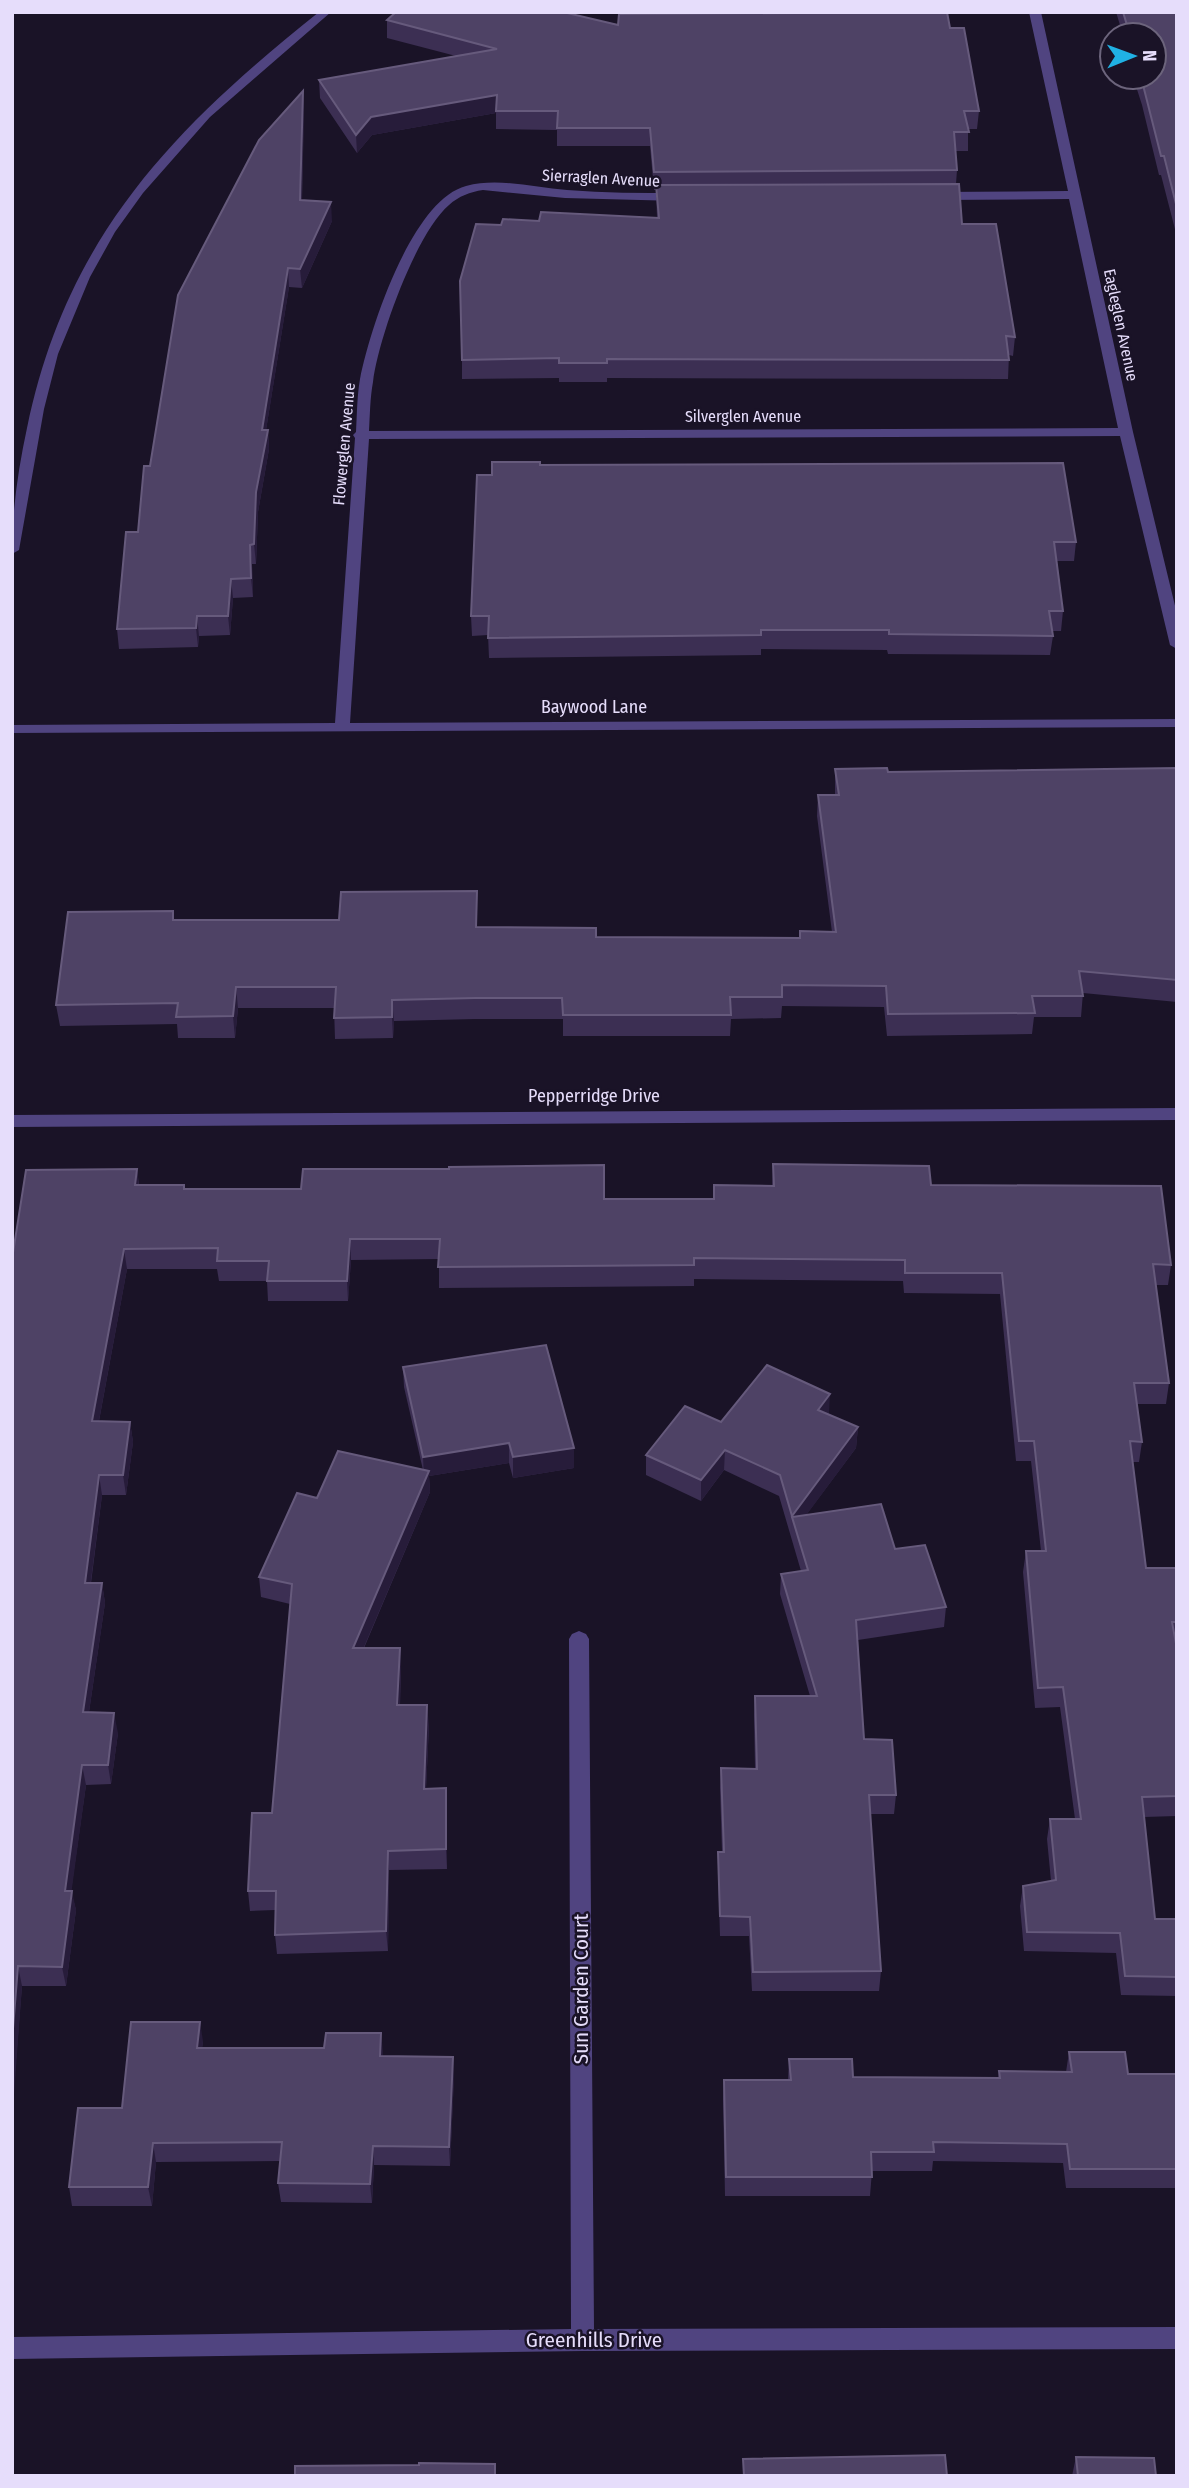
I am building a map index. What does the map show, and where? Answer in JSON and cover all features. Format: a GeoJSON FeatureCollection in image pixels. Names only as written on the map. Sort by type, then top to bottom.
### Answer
{"type":"FeatureCollection","features":[{"type":"Feature","properties":{"kind":"street"},"geometry":{"type":"LineString","coordinates":[[12,550],[51,358],[62,326],[108,236],[147,177],[195,123],[246,76],[326,12]]}},
{"type":"Feature","properties":{"kind":"street","name":"Eagleglen Avenue"},"geometry":{"type":"LineString","coordinates":[[1034,12],[1126,432],[1177,645]]}},
{"type":"Feature","properties":{"kind":"street","name":"Sierraglen Avenue"},"geometry":{"type":"LineString","coordinates":[[462,190],[493,187],[602,196],[691,197]]}},
{"type":"Feature","properties":{"kind":"street","name":"Flowerglen Avenue"},"geometry":{"type":"LineString","coordinates":[[342,728],[360,435],[371,355],[396,285],[415,247],[442,203],[462,190]]}},
{"type":"Feature","properties":{"kind":"street"},"geometry":{"type":"LineString","coordinates":[[929,196],[1074,195]]}},
{"type":"Feature","properties":{"kind":"street","name":"Silverglen Avenue"},"geometry":{"type":"LineString","coordinates":[[360,435],[1126,432]]}},
{"type":"Feature","properties":{"kind":"street","name":"Baywood Lane"},"geometry":{"type":"LineString","coordinates":[[12,729],[1177,723]]}},
{"type":"Feature","properties":{"kind":"street","name":"Pepperridge Drive"},"geometry":{"type":"LineString","coordinates":[[12,1121],[1177,1114]]}},
{"type":"Feature","properties":{"kind":"street","name":"Sun Garden Court"},"geometry":{"type":"LineString","coordinates":[[579,1639],[583,2340]]}},
{"type":"Feature","properties":{"kind":"street","name":"Greenhills Drive"},"geometry":{"type":"LineString","coordinates":[[12,2348],[583,2340],[1177,2338]]}},
{"type":"Feature","properties":{"kind":"building"},"geometry":{"type":"Polygon","coordinates":[[[396,12],[563,12],[618,25],[619,14],[947,12],[950,28],[964,28],[979,111],[964,111],[969,132],[954,132],[957,170],[654,172],[650,128],[557,128],[558,111],[496,111],[497,95],[371,117],[356,135],[319,80],[497,49],[387,20],[396,12]]]}},
{"type":"Feature","properties":{"kind":"building"},"geometry":{"type":"Polygon","coordinates":[[[1123,12],[1177,12],[1177,208],[1145,91],[1168,91],[1168,21],[1126,21],[1123,12]]]}},
{"type":"Feature","properties":{"kind":"building"},"geometry":{"type":"Polygon","coordinates":[[[303,91],[300,200],[331,202],[300,269],[288,268],[262,430],[268,430],[256,492],[254,544],[250,545],[251,578],[231,579],[228,616],[197,616],[196,628],[117,629],[126,532],[138,532],[144,466],[150,466],[178,295],[259,140],[303,91]]]}},
{"type":"Feature","properties":{"kind":"building"},"geometry":{"type":"Polygon","coordinates":[[[959,184],[962,224],[996,224],[1015,337],[1006,336],[1009,360],[607,359],[607,363],[559,363],[559,358],[462,360],[460,281],[476,224],[501,225],[503,219],[539,221],[541,212],[659,218],[656,185],[959,184]]]}},
{"type":"Feature","properties":{"kind":"building"},"geometry":{"type":"Polygon","coordinates":[[[492,462],[540,462],[540,465],[1063,463],[1076,542],[1054,542],[1063,611],[1049,611],[1053,636],[889,634],[889,630],[761,630],[761,635],[488,638],[489,616],[471,616],[477,475],[492,475],[492,462]]]}},
{"type":"Feature","properties":{"kind":"building"},"geometry":{"type":"Polygon","coordinates":[[[887,768],[888,772],[1177,768],[1177,980],[1079,971],[1083,996],[1032,996],[1035,1013],[888,1014],[886,986],[782,985],[782,997],[730,997],[731,1015],[563,1015],[562,998],[475,998],[392,1000],[392,1017],[334,1018],[336,987],[236,987],[233,1016],[176,1017],[178,1003],[56,1005],[68,912],[173,911],[173,920],[339,920],[341,892],[477,891],[476,927],[596,928],[596,937],[800,938],[800,931],[836,932],[818,795],[839,795],[835,769],[887,768]]]}},
{"type":"Feature","properties":{"kind":"building"},"geometry":{"type":"Polygon","coordinates":[[[773,1164],[929,1166],[931,1185],[1161,1186],[1171,1265],[1153,1264],[1169,1383],[1134,1383],[1142,1442],[1130,1441],[1146,1568],[1177,1568],[1177,1622],[1172,1622],[1177,1649],[1177,1796],[1142,1797],[1155,1919],[1177,1919],[1177,1977],[1125,1976],[1120,1933],[1027,1932],[1023,1886],[1056,1880],[1050,1819],[1081,1819],[1063,1687],[1038,1688],[1026,1551],[1046,1551],[1034,1441],[1019,1441],[1002,1273],[905,1273],[905,1260],[694,1258],[694,1265],[438,1267],[440,1239],[350,1239],[347,1281],[267,1281],[269,1261],[217,1261],[218,1248],[124,1249],[92,1421],[130,1422],[123,1475],[99,1475],[85,1583],[102,1583],[83,1712],[114,1713],[108,1765],[82,1765],[65,1891],[72,1891],[62,1967],[18,1966],[12,2041],[12,1259],[26,1170],[137,1169],[135,1185],[184,1185],[184,1189],[301,1189],[303,1169],[604,1165],[604,1199],[714,1199],[714,1185],[774,1186],[773,1164]]]}},
{"type":"Feature","properties":{"kind":"building"},"geometry":{"type":"Polygon","coordinates":[[[546,1345],[574,1448],[513,1457],[509,1443],[423,1457],[403,1367],[546,1345]]]}},
{"type":"Feature","properties":{"kind":"building"},"geometry":{"type":"Polygon","coordinates":[[[767,1365],[830,1394],[818,1410],[858,1427],[792,1516],[780,1475],[725,1450],[701,1480],[646,1455],[685,1406],[721,1422],[767,1365]]]}},
{"type":"Feature","properties":{"kind":"building"},"geometry":{"type":"Polygon","coordinates":[[[338,1451],[429,1471],[353,1648],[400,1648],[397,1705],[427,1705],[424,1789],[446,1788],[446,1849],[388,1851],[386,1931],[275,1935],[276,1891],[248,1891],[252,1813],[272,1813],[292,1584],[259,1577],[297,1493],[317,1498],[338,1451]]]}},
{"type":"Feature","properties":{"kind":"building"},"geometry":{"type":"Polygon","coordinates":[[[881,1504],[895,1549],[925,1545],[946,1607],[856,1620],[864,1739],[892,1740],[896,1795],[869,1795],[881,1971],[753,1972],[750,1917],[720,1916],[718,1852],[724,1852],[721,1768],[757,1769],[755,1696],[817,1696],[781,1574],[808,1570],[792,1517],[881,1504]]]}},
{"type":"Feature","properties":{"kind":"building"},"geometry":{"type":"Polygon","coordinates":[[[131,2022],[200,2022],[197,2048],[324,2048],[326,2033],[381,2033],[380,2056],[453,2057],[449,2147],[373,2146],[370,2184],[278,2183],[282,2142],[153,2143],[148,2187],[69,2187],[78,2108],[122,2108],[131,2022]]]}},
{"type":"Feature","properties":{"kind":"building"},"geometry":{"type":"Polygon","coordinates":[[[1069,2052],[1125,2052],[1128,2074],[1177,2074],[1177,2169],[1070,2169],[1067,2144],[933,2142],[934,2152],[871,2152],[872,2177],[726,2177],[724,2080],[791,2080],[789,2059],[852,2059],[853,2077],[1000,2078],[999,2071],[1072,2072],[1069,2052]]]}},
{"type":"Feature","properties":{"kind":"building"},"geometry":{"type":"Polygon","coordinates":[[[945,2455],[947,2476],[744,2476],[743,2459],[945,2455]]]}},
{"type":"Feature","properties":{"kind":"building"},"geometry":{"type":"Polygon","coordinates":[[[1076,2457],[1154,2458],[1156,2476],[1078,2476],[1076,2457]]]}},
{"type":"Feature","properties":{"kind":"building"},"geometry":{"type":"Polygon","coordinates":[[[495,2464],[495,2476],[295,2476],[295,2466],[495,2464]]]}}]}
